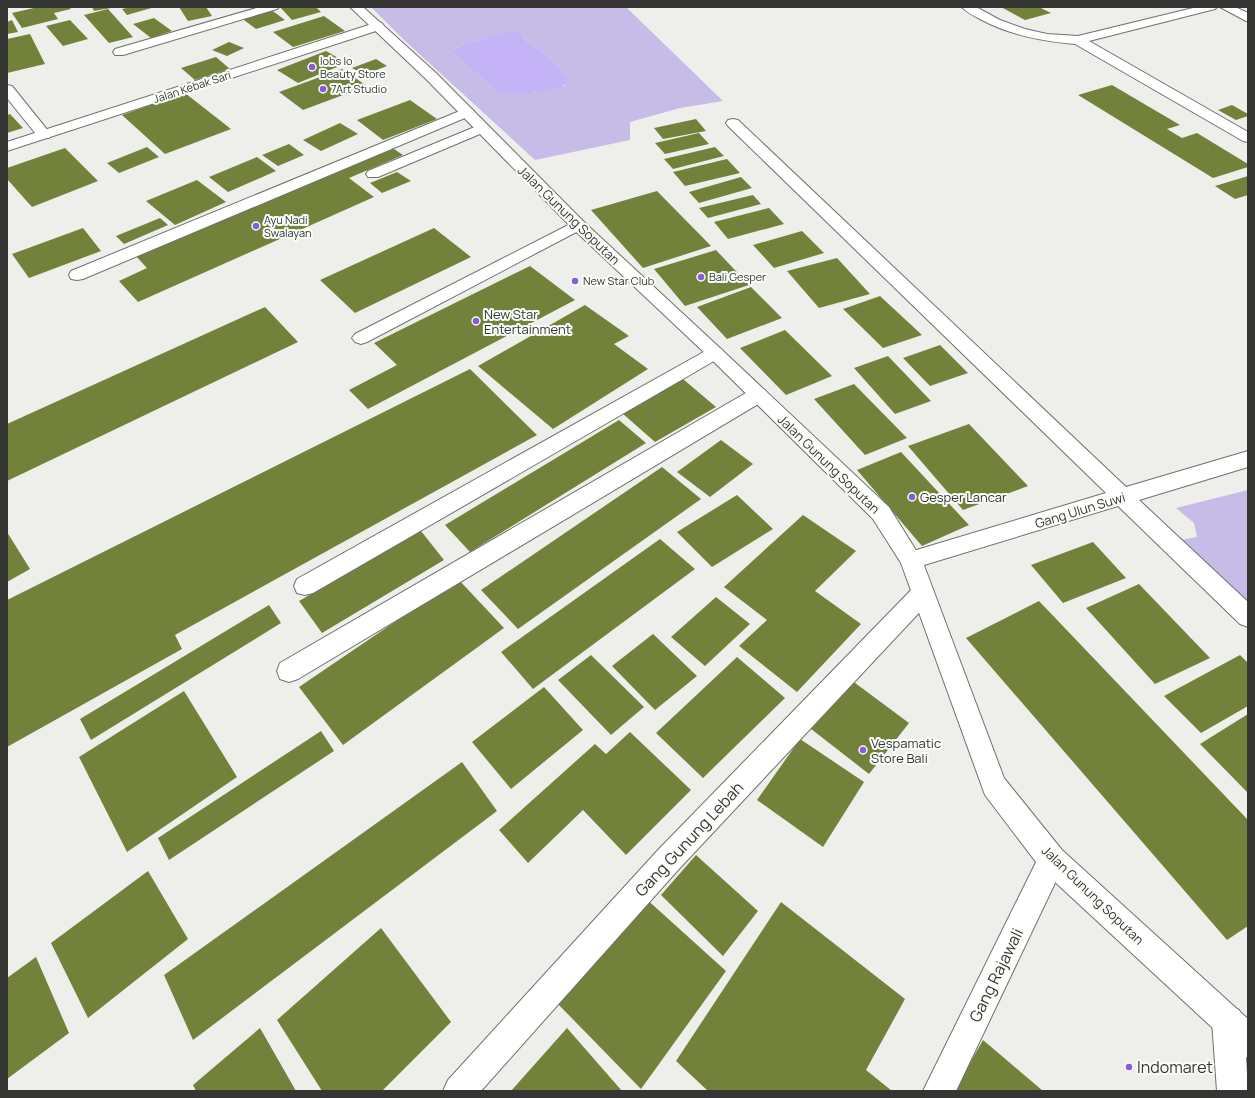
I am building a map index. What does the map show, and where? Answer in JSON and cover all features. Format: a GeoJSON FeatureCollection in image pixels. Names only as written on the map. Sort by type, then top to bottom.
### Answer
{"type":"FeatureCollection","features":[{"type":"Feature","properties":{"kind":"street"},"geometry":{"type":"LineString","coordinates":[[119,52],[273,7]]}},
{"type":"Feature","properties":{"kind":"street","name":"Jalan Gunung Soputan"},"geometry":{"type":"LineString","coordinates":[[356,7],[378,26],[467,112],[578,225],[715,353],[881,513],[911,560],[994,786],[1052,860],[1238,1032]]}},
{"type":"Feature","properties":{"kind":"street"},"geometry":{"type":"LineString","coordinates":[[968,7],[1016,32],[1047,38],[1078,40],[1211,7]]}},
{"type":"Feature","properties":{"kind":"street"},"geometry":{"type":"LineString","coordinates":[[1226,7],[1248,18]]}},
{"type":"Feature","properties":{"kind":"street","name":"Jalan Kebak Sari"},"geometry":{"type":"LineString","coordinates":[[7,148],[378,26]]}},
{"type":"Feature","properties":{"kind":"street"},"geometry":{"type":"LineString","coordinates":[[1078,40],[1248,138]]}},
{"type":"Feature","properties":{"kind":"street"},"geometry":{"type":"LineString","coordinates":[[7,89],[44,135]]}},
{"type":"Feature","properties":{"kind":"street"},"geometry":{"type":"LineString","coordinates":[[77,275],[467,112]]}},
{"type":"Feature","properties":{"kind":"street"},"geometry":{"type":"LineString","coordinates":[[732,123],[1248,618]]}},
{"type":"Feature","properties":{"kind":"street"},"geometry":{"type":"LineString","coordinates":[[374,174],[482,128]]}},
{"type":"Feature","properties":{"kind":"street"},"geometry":{"type":"LineString","coordinates":[[361,338],[578,225]]}},
{"type":"Feature","properties":{"kind":"street"},"geometry":{"type":"LineString","coordinates":[[306,586],[715,353]]}},
{"type":"Feature","properties":{"kind":"street"},"geometry":{"type":"LineString","coordinates":[[289,672],[758,395]]}},
{"type":"Feature","properties":{"kind":"street","name":"Gang Ulun Suwi"},"geometry":{"type":"LineString","coordinates":[[911,560],[1248,459]]}},
{"type":"Feature","properties":{"kind":"street","name":"Gang Gunung Lebah"},"geometry":{"type":"LineString","coordinates":[[460,1091],[668,860],[923,593]]}},
{"type":"Feature","properties":{"kind":"street","name":"Gang Rajawali"},"geometry":{"type":"LineString","coordinates":[[939,1091],[1052,860]]}},
{"type":"Feature","properties":{"kind":"street"},"geometry":{"type":"LineString","coordinates":[[1233,1091],[1238,1032]]}},
{"type":"Feature","properties":{"kind":"shaded area"},"geometry":{"type":"Polygon","coordinates":[[[371,7],[626,7],[723,101],[680,108],[630,122],[630,140],[535,160],[404,40],[371,7]],[[513,32],[467,43],[452,50],[535,93],[565,85],[562,70],[542,51],[528,43],[521,34],[513,32]]]}},
{"type":"Feature","properties":{"kind":"shaded area"},"geometry":{"type":"Polygon","coordinates":[[[513,31],[521,34],[528,43],[542,51],[562,70],[569,80],[556,89],[547,91],[499,93],[452,50],[467,43],[513,31]]]}},
{"type":"Feature","properties":{"kind":"shaded area"},"geometry":{"type":"Polygon","coordinates":[[[1248,490],[1248,603],[1180,540],[1197,537],[1194,523],[1176,508],[1248,490]]]}},
{"type":"Feature","properties":{"kind":"building"},"geometry":{"type":"Polygon","coordinates":[[[38,7],[69,7],[71,9],[54,13],[58,19],[22,28],[12,13],[38,7]]]}},
{"type":"Feature","properties":{"kind":"building"},"geometry":{"type":"Polygon","coordinates":[[[92,7],[111,7],[111,8],[94,11],[92,7]]]}},
{"type":"Feature","properties":{"kind":"building"},"geometry":{"type":"Polygon","coordinates":[[[131,7],[155,7],[127,15],[122,9],[131,7]]]}},
{"type":"Feature","properties":{"kind":"building"},"geometry":{"type":"Polygon","coordinates":[[[179,7],[206,7],[212,16],[188,21],[179,7]]]}},
{"type":"Feature","properties":{"kind":"building"},"geometry":{"type":"Polygon","coordinates":[[[280,7],[316,7],[321,12],[292,20],[280,7]]]}},
{"type":"Feature","properties":{"kind":"building"},"geometry":{"type":"Polygon","coordinates":[[[1001,7],[1039,7],[1051,13],[1025,20],[1001,7]]]}},
{"type":"Feature","properties":{"kind":"building"},"geometry":{"type":"Polygon","coordinates":[[[108,9],[133,37],[109,43],[84,15],[108,9]]]}},
{"type":"Feature","properties":{"kind":"building"},"geometry":{"type":"Polygon","coordinates":[[[270,9],[285,20],[256,29],[240,17],[270,9]]]}},
{"type":"Feature","properties":{"kind":"building"},"geometry":{"type":"Polygon","coordinates":[[[324,16],[345,31],[293,47],[273,32],[324,16]]]}},
{"type":"Feature","properties":{"kind":"building"},"geometry":{"type":"Polygon","coordinates":[[[154,18],[172,31],[151,38],[133,24],[154,18]]]}},
{"type":"Feature","properties":{"kind":"building"},"geometry":{"type":"Polygon","coordinates":[[[12,20],[18,32],[7,34],[7,22],[12,20]]]}},
{"type":"Feature","properties":{"kind":"building"},"geometry":{"type":"Polygon","coordinates":[[[70,20],[88,39],[63,46],[46,26],[70,20]]]}},
{"type":"Feature","properties":{"kind":"building"},"geometry":{"type":"Polygon","coordinates":[[[30,34],[45,64],[7,73],[7,39],[30,34]]]}},
{"type":"Feature","properties":{"kind":"building"},"geometry":{"type":"Polygon","coordinates":[[[229,42],[244,48],[227,56],[212,50],[229,42]]]}},
{"type":"Feature","properties":{"kind":"building","name":"Iobs Io Beauty Store"},"geometry":{"type":"Polygon","coordinates":[[[326,51],[347,63],[298,83],[277,70],[326,51]]]}},
{"type":"Feature","properties":{"kind":"building"},"geometry":{"type":"Polygon","coordinates":[[[216,57],[230,69],[195,80],[181,68],[216,57]]]}},
{"type":"Feature","properties":{"kind":"building"},"geometry":{"type":"Polygon","coordinates":[[[376,59],[387,66],[364,75],[352,68],[376,59]]]}},
{"type":"Feature","properties":{"kind":"building","name":"7Art Studio"},"geometry":{"type":"Polygon","coordinates":[[[342,69],[367,86],[303,110],[279,92],[342,69]]]}},
{"type":"Feature","properties":{"kind":"building"},"geometry":{"type":"Polygon","coordinates":[[[1112,85],[1180,125],[1167,129],[1182,138],[1197,133],[1248,164],[1248,167],[1213,178],[1078,95],[1112,85]]]}},
{"type":"Feature","properties":{"kind":"building"},"geometry":{"type":"Polygon","coordinates":[[[185,93],[231,129],[165,154],[122,115],[185,93]]]}},
{"type":"Feature","properties":{"kind":"building"},"geometry":{"type":"Polygon","coordinates":[[[410,100],[437,119],[383,140],[357,120],[410,100]]]}},
{"type":"Feature","properties":{"kind":"building"},"geometry":{"type":"Polygon","coordinates":[[[1232,105],[1248,114],[1248,116],[1236,120],[1218,110],[1232,105]]]}},
{"type":"Feature","properties":{"kind":"building"},"geometry":{"type":"Polygon","coordinates":[[[10,114],[23,128],[7,133],[7,115],[10,114]]]}},
{"type":"Feature","properties":{"kind":"building"},"geometry":{"type":"Polygon","coordinates":[[[696,119],[706,131],[663,139],[654,128],[696,119]]]}},
{"type":"Feature","properties":{"kind":"building"},"geometry":{"type":"Polygon","coordinates":[[[340,123],[358,134],[321,151],[303,140],[340,123]]]}},
{"type":"Feature","properties":{"kind":"building"},"geometry":{"type":"Polygon","coordinates":[[[699,133],[709,144],[665,154],[655,143],[699,133]]]}},
{"type":"Feature","properties":{"kind":"building"},"geometry":{"type":"Polygon","coordinates":[[[289,144],[304,155],[278,166],[262,155],[289,144]]]}},
{"type":"Feature","properties":{"kind":"building"},"geometry":{"type":"Polygon","coordinates":[[[147,147],[159,157],[119,173],[107,163],[147,147]]]}},
{"type":"Feature","properties":{"kind":"building","name":"Ayu Nadi Swalayan"},"geometry":{"type":"Polygon","coordinates":[[[391,147],[403,155],[349,178],[374,197],[138,302],[119,281],[147,268],[134,254],[391,147]]]}},
{"type":"Feature","properties":{"kind":"building"},"geometry":{"type":"Polygon","coordinates":[[[715,147],[724,156],[673,169],[664,159],[715,147]]]}},
{"type":"Feature","properties":{"kind":"building"},"geometry":{"type":"Polygon","coordinates":[[[65,148],[98,181],[32,207],[7,179],[7,168],[65,148]]]}},
{"type":"Feature","properties":{"kind":"building"},"geometry":{"type":"Polygon","coordinates":[[[257,157],[276,171],[228,192],[209,177],[257,157]]]}},
{"type":"Feature","properties":{"kind":"building"},"geometry":{"type":"Polygon","coordinates":[[[727,159],[740,173],[685,186],[673,172],[727,159]]]}},
{"type":"Feature","properties":{"kind":"building"},"geometry":{"type":"Polygon","coordinates":[[[397,172],[411,181],[382,193],[370,183],[397,172]]]}},
{"type":"Feature","properties":{"kind":"building"},"geometry":{"type":"Polygon","coordinates":[[[1248,176],[1248,195],[1235,199],[1215,186],[1248,176]]]}},
{"type":"Feature","properties":{"kind":"building"},"geometry":{"type":"Polygon","coordinates":[[[741,177],[752,188],[699,203],[689,192],[741,177]]]}},
{"type":"Feature","properties":{"kind":"building"},"geometry":{"type":"Polygon","coordinates":[[[197,180],[226,202],[175,225],[146,201],[197,180]]]}},
{"type":"Feature","properties":{"kind":"building"},"geometry":{"type":"Polygon","coordinates":[[[657,191],[711,246],[643,268],[591,210],[657,191]]]}},
{"type":"Feature","properties":{"kind":"building"},"geometry":{"type":"Polygon","coordinates":[[[753,195],[761,204],[708,218],[699,208],[753,195]]]}},
{"type":"Feature","properties":{"kind":"building"},"geometry":{"type":"Polygon","coordinates":[[[769,208],[784,224],[728,239],[714,222],[769,208]]]}},
{"type":"Feature","properties":{"kind":"building"},"geometry":{"type":"Polygon","coordinates":[[[160,218],[168,225],[124,244],[116,236],[160,218]]]}},
{"type":"Feature","properties":{"kind":"building"},"geometry":{"type":"Polygon","coordinates":[[[83,228],[101,251],[29,278],[12,254],[83,228]]]}},
{"type":"Feature","properties":{"kind":"building"},"geometry":{"type":"Polygon","coordinates":[[[434,228],[471,257],[355,313],[320,280],[434,228]]]}},
{"type":"Feature","properties":{"kind":"building"},"geometry":{"type":"Polygon","coordinates":[[[802,231],[824,253],[774,268],[753,245],[802,231]]]}},
{"type":"Feature","properties":{"kind":"building","name":"Bali Gesper"},"geometry":{"type":"Polygon","coordinates":[[[716,250],[749,285],[685,306],[654,269],[716,250]]]}},
{"type":"Feature","properties":{"kind":"building"},"geometry":{"type":"Polygon","coordinates":[[[837,258],[870,294],[819,308],[787,271],[837,258]]]}},
{"type":"Feature","properties":{"kind":"building","name":"New Star Entertainment"},"geometry":{"type":"Polygon","coordinates":[[[530,266],[575,300],[368,409],[349,390],[397,365],[374,343],[530,266]]]}},
{"type":"Feature","properties":{"kind":"building"},"geometry":{"type":"Polygon","coordinates":[[[751,287],[782,318],[727,339],[697,307],[751,287]]]}},
{"type":"Feature","properties":{"kind":"building"},"geometry":{"type":"Polygon","coordinates":[[[880,296],[922,335],[883,348],[843,309],[880,296]]]}},
{"type":"Feature","properties":{"kind":"building"},"geometry":{"type":"Polygon","coordinates":[[[585,305],[629,336],[614,344],[648,369],[553,429],[478,366],[585,305]]]}},
{"type":"Feature","properties":{"kind":"building"},"geometry":{"type":"Polygon","coordinates":[[[265,307],[298,342],[7,481],[7,424],[265,307]]]}},
{"type":"Feature","properties":{"kind":"building"},"geometry":{"type":"Polygon","coordinates":[[[785,330],[832,376],[786,395],[740,348],[785,330]]]}},
{"type":"Feature","properties":{"kind":"building"},"geometry":{"type":"Polygon","coordinates":[[[940,345],[968,373],[930,386],[903,358],[940,345]]]}},
{"type":"Feature","properties":{"kind":"building"},"geometry":{"type":"Polygon","coordinates":[[[888,356],[931,401],[895,414],[854,368],[888,356]]]}},
{"type":"Feature","properties":{"kind":"building"},"geometry":{"type":"Polygon","coordinates":[[[470,369],[537,435],[175,635],[182,649],[7,747],[7,600],[470,369]]]}},
{"type":"Feature","properties":{"kind":"building"},"geometry":{"type":"Polygon","coordinates":[[[683,379],[716,407],[655,442],[622,413],[683,379]]]}},
{"type":"Feature","properties":{"kind":"building"},"geometry":{"type":"Polygon","coordinates":[[[854,384],[907,438],[865,455],[814,399],[854,384]]]}},
{"type":"Feature","properties":{"kind":"building"},"geometry":{"type":"Polygon","coordinates":[[[619,420],[646,443],[470,552],[445,525],[619,420]]]}},
{"type":"Feature","properties":{"kind":"building"},"geometry":{"type":"Polygon","coordinates":[[[969,424],[1028,486],[963,510],[908,446],[969,424]]]}},
{"type":"Feature","properties":{"kind":"building"},"geometry":{"type":"Polygon","coordinates":[[[721,440],[753,464],[710,497],[677,472],[721,440]]]}},
{"type":"Feature","properties":{"kind":"building","name":"Gesper Lancar"},"geometry":{"type":"Polygon","coordinates":[[[901,452],[969,525],[922,546],[857,470],[901,452]]]}},
{"type":"Feature","properties":{"kind":"building"},"geometry":{"type":"Polygon","coordinates":[[[662,467],[701,499],[518,629],[481,590],[662,467]]]}},
{"type":"Feature","properties":{"kind":"building"},"geometry":{"type":"Polygon","coordinates":[[[737,495],[773,529],[712,567],[677,532],[737,495]]]}},
{"type":"Feature","properties":{"kind":"building"},"geometry":{"type":"Polygon","coordinates":[[[803,515],[856,551],[815,591],[861,624],[797,692],[739,646],[767,620],[724,587],[803,515]]]}},
{"type":"Feature","properties":{"kind":"building"},"geometry":{"type":"Polygon","coordinates":[[[421,531],[444,560],[322,633],[299,601],[421,531]]]}},
{"type":"Feature","properties":{"kind":"building"},"geometry":{"type":"Polygon","coordinates":[[[7,532],[30,569],[7,582],[7,532]]]}},
{"type":"Feature","properties":{"kind":"building"},"geometry":{"type":"Polygon","coordinates":[[[660,539],[695,569],[533,689],[501,652],[660,539]]]}},
{"type":"Feature","properties":{"kind":"building"},"geometry":{"type":"Polygon","coordinates":[[[1093,542],[1126,578],[1063,603],[1031,565],[1093,542]]]}},
{"type":"Feature","properties":{"kind":"building"},"geometry":{"type":"Polygon","coordinates":[[[458,579],[504,628],[343,745],[299,687],[458,579]]]}},
{"type":"Feature","properties":{"kind":"building"},"geometry":{"type":"Polygon","coordinates":[[[1139,584],[1210,658],[1155,684],[1086,608],[1139,584]]]}},
{"type":"Feature","properties":{"kind":"building"},"geometry":{"type":"Polygon","coordinates":[[[716,597],[750,624],[705,666],[671,637],[716,597]]]}},
{"type":"Feature","properties":{"kind":"building"},"geometry":{"type":"Polygon","coordinates":[[[1039,601],[1248,820],[1248,926],[1227,940],[966,638],[1039,601]]]}},
{"type":"Feature","properties":{"kind":"building"},"geometry":{"type":"Polygon","coordinates":[[[269,605],[281,623],[91,740],[80,719],[269,605]]]}},
{"type":"Feature","properties":{"kind":"building"},"geometry":{"type":"Polygon","coordinates":[[[653,634],[697,676],[655,710],[612,666],[653,634]]]}},
{"type":"Feature","properties":{"kind":"building"},"geometry":{"type":"Polygon","coordinates":[[[591,655],[644,707],[611,735],[558,680],[591,655]]]}},
{"type":"Feature","properties":{"kind":"building"},"geometry":{"type":"Polygon","coordinates":[[[1240,655],[1248,663],[1248,706],[1201,733],[1164,696],[1240,655]]]}},
{"type":"Feature","properties":{"kind":"building"},"geometry":{"type":"Polygon","coordinates":[[[737,657],[785,698],[703,778],[656,733],[737,657]]]}},
{"type":"Feature","properties":{"kind":"building","name":"Vespamatic Store Bali"},"geometry":{"type":"Polygon","coordinates":[[[847,677],[909,723],[869,774],[806,725],[847,677]]]}},
{"type":"Feature","properties":{"kind":"building"},"geometry":{"type":"Polygon","coordinates":[[[544,687],[583,730],[511,789],[472,742],[544,687]]]}},
{"type":"Feature","properties":{"kind":"building"},"geometry":{"type":"Polygon","coordinates":[[[184,691],[237,777],[127,852],[79,757],[184,691]]]}},
{"type":"Feature","properties":{"kind":"building"},"geometry":{"type":"Polygon","coordinates":[[[1248,714],[1248,793],[1200,744],[1248,714]]]}},
{"type":"Feature","properties":{"kind":"building"},"geometry":{"type":"Polygon","coordinates":[[[321,731],[334,751],[169,860],[158,838],[321,731]]]}},
{"type":"Feature","properties":{"kind":"building"},"geometry":{"type":"Polygon","coordinates":[[[630,732],[691,790],[626,855],[583,810],[528,863],[499,830],[595,744],[606,754],[630,732]]]}},
{"type":"Feature","properties":{"kind":"building"},"geometry":{"type":"Polygon","coordinates":[[[800,739],[864,782],[823,847],[757,800],[800,739]]]}},
{"type":"Feature","properties":{"kind":"building"},"geometry":{"type":"Polygon","coordinates":[[[462,762],[497,811],[193,1040],[164,975],[462,762]]]}},
{"type":"Feature","properties":{"kind":"building"},"geometry":{"type":"Polygon","coordinates":[[[696,855],[758,911],[723,956],[661,895],[696,855]]]}},
{"type":"Feature","properties":{"kind":"building"},"geometry":{"type":"Polygon","coordinates":[[[148,871],[188,939],[88,1018],[51,943],[148,871]]]}},
{"type":"Feature","properties":{"kind":"building"},"geometry":{"type":"Polygon","coordinates":[[[643,896],[726,971],[641,1089],[556,1002],[643,896]]]}},
{"type":"Feature","properties":{"kind":"building"},"geometry":{"type":"Polygon","coordinates":[[[781,902],[905,999],[866,1070],[892,1091],[708,1091],[676,1061],[781,902]]]}},
{"type":"Feature","properties":{"kind":"building"},"geometry":{"type":"Polygon","coordinates":[[[381,928],[451,1022],[382,1091],[322,1091],[277,1020],[381,928]]]}},
{"type":"Feature","properties":{"kind":"building"},"geometry":{"type":"Polygon","coordinates":[[[36,957],[69,1033],[7,1079],[7,978],[36,957]]]}},
{"type":"Feature","properties":{"kind":"building"},"geometry":{"type":"Polygon","coordinates":[[[260,1028],[296,1091],[196,1091],[193,1085],[260,1028]]]}},
{"type":"Feature","properties":{"kind":"building"},"geometry":{"type":"Polygon","coordinates":[[[567,1028],[622,1091],[511,1091],[567,1028]]]}},
{"type":"Feature","properties":{"kind":"building"},"geometry":{"type":"Polygon","coordinates":[[[983,1040],[1043,1091],[954,1091],[983,1040]]]}},
{"type":"Feature","properties":{"kind":"place","name":"Iobs Io Beauty Store"},"geometry":{"type":"Point","coordinates":[312,67]}},
{"type":"Feature","properties":{"kind":"place","name":"7Art Studio"},"geometry":{"type":"Point","coordinates":[323,89]}},
{"type":"Feature","properties":{"kind":"place","name":"Ayu Nadi Swalayan"},"geometry":{"type":"Point","coordinates":[256,226]}},
{"type":"Feature","properties":{"kind":"place","name":"Bali Gesper"},"geometry":{"type":"Point","coordinates":[701,277]}},
{"type":"Feature","properties":{"kind":"place","name":"New Star Club"},"geometry":{"type":"Point","coordinates":[575,281]}},
{"type":"Feature","properties":{"kind":"place","name":"New Star Entertainment"},"geometry":{"type":"Point","coordinates":[476,321]}},
{"type":"Feature","properties":{"kind":"place","name":"Gesper Lancar"},"geometry":{"type":"Point","coordinates":[912,497]}},
{"type":"Feature","properties":{"kind":"place","name":"Vespamatic Store Bali"},"geometry":{"type":"Point","coordinates":[863,750]}},
{"type":"Feature","properties":{"kind":"place","name":"Indomaret"},"geometry":{"type":"Point","coordinates":[1129,1067]}}]}
